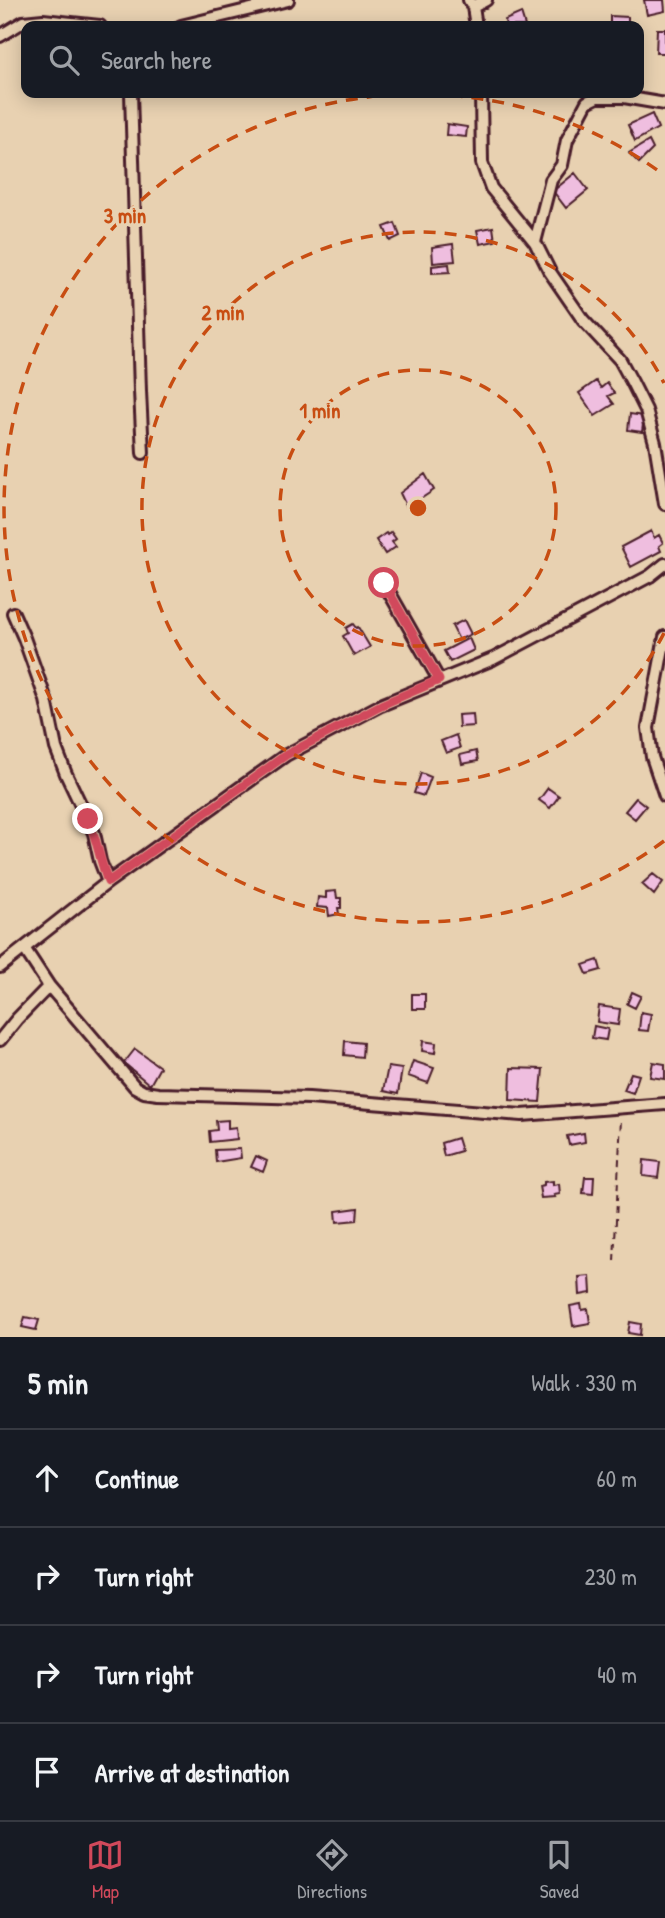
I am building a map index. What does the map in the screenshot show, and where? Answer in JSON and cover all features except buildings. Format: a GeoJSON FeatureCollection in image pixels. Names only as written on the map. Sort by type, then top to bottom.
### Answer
{"type":"FeatureCollection","features":[{"type":"Feature","properties":{"kind":"street"},"geometry":{"type":"LineString","coordinates":[[202,21],[288,0]]}},
{"type":"Feature","properties":{"kind":"street"},"geometry":{"type":"LineString","coordinates":[[475,21],[471,3],[486,0]]}},
{"type":"Feature","properties":{"kind":"street"},"geometry":{"type":"LineString","coordinates":[[33,21],[52,21]]}},
{"type":"Feature","properties":{"kind":"street"},"geometry":{"type":"LineString","coordinates":[[0,36],[21,23]]}},
{"type":"Feature","properties":{"kind":"street"},"geometry":{"type":"LineString","coordinates":[[131,98],[143,453]]}},
{"type":"Feature","properties":{"kind":"street"},"geometry":{"type":"LineString","coordinates":[[481,98],[482,163],[491,188],[535,242],[550,272],[583,320],[620,360],[646,410],[655,443],[665,504]]}},
{"type":"Feature","properties":{"kind":"street"},"geometry":{"type":"LineString","coordinates":[[535,242],[551,180],[562,165],[567,140],[587,103],[595,98]]}},
{"type":"Feature","properties":{"kind":"street"},"geometry":{"type":"LineString","coordinates":[[630,98],[665,104]]}},
{"type":"Feature","properties":{"kind":"street"},"geometry":{"type":"LineString","coordinates":[[0,967],[108,882],[286,755],[381,705],[493,659],[543,634],[650,576],[665,564]]}},
{"type":"Feature","properties":{"kind":"street"},"geometry":{"type":"LineString","coordinates":[[384,583],[439,680]]}},
{"type":"Feature","properties":{"kind":"street"},"geometry":{"type":"LineString","coordinates":[[13,613],[46,700],[56,748],[94,833],[108,882]]}},
{"type":"Feature","properties":{"kind":"street"},"geometry":{"type":"LineString","coordinates":[[665,637],[648,728],[652,757],[665,796]]}},
{"type":"Feature","properties":{"kind":"street"},"geometry":{"type":"LineString","coordinates":[[652,757],[665,754]]}},
{"type":"Feature","properties":{"kind":"street"},"geometry":{"type":"LineString","coordinates":[[24,948],[49,986],[135,1087],[144,1093],[309,1098],[522,1115],[665,1104]]}},
{"type":"Feature","properties":{"kind":"street"},"geometry":{"type":"LineString","coordinates":[[0,1040],[17,1018],[49,986]]}},
{"type":"Feature","properties":{"kind":"path"},"geometry":{"type":"LineString","coordinates":[[614,1261],[622,1107]]}},
{"type":"Feature","properties":{"kind":"route"},"geometry":{"type":"LineString","coordinates":[[88,819],[108,882],[286,755],[381,705],[439,680],[384,583]]}}]}
